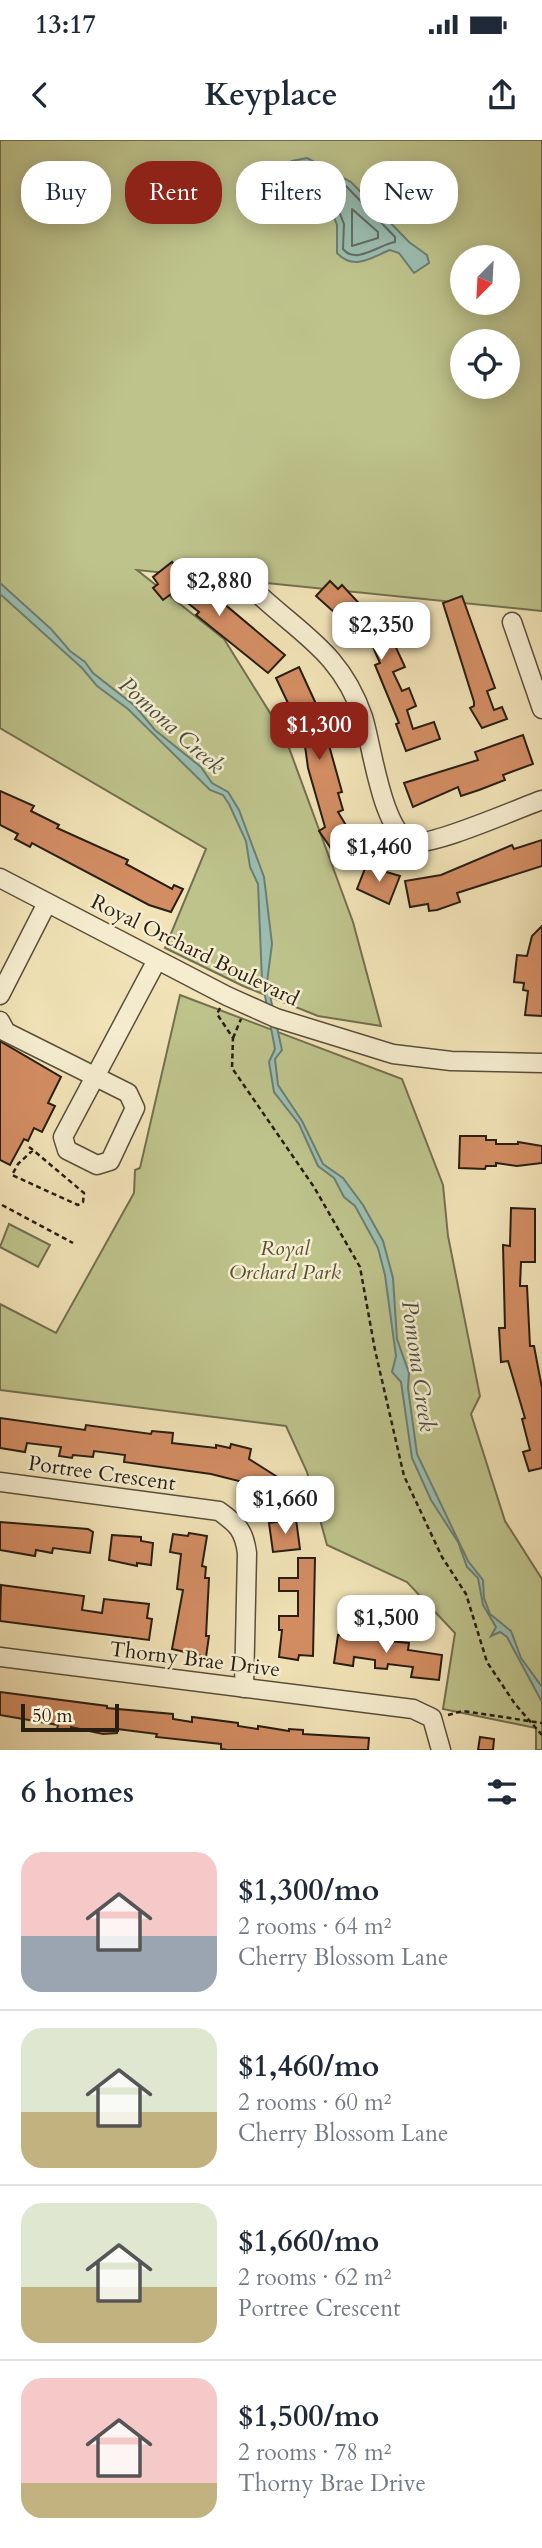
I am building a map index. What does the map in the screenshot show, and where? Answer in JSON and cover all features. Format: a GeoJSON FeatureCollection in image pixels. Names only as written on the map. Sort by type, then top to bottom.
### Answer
{"type":"FeatureCollection","features":[{"type":"Feature","properties":{"kind":"street"},"geometry":{"type":"LineString","coordinates":[[254,590],[323,649],[344,674],[364,720],[393,825],[405,839],[414,843],[444,836],[542,800]]}},
{"type":"Feature","properties":{"kind":"street"},"geometry":{"type":"LineString","coordinates":[[512,622],[542,709]]}},
{"type":"Feature","properties":{"kind":"street","name":"Royal Orchard Boulevard"},"geometry":{"type":"LineString","coordinates":[[0,878],[251,1008],[340,1040],[393,1054],[451,1061],[542,1063]]}},
{"type":"Feature","properties":{"kind":"street"},"geometry":{"type":"LineString","coordinates":[[0,995],[47,903]]}},
{"type":"Feature","properties":{"kind":"street"},"geometry":{"type":"LineString","coordinates":[[0,1021],[6,1031],[96,1076],[128,1093],[135,1108],[110,1161],[97,1165],[67,1150],[63,1138],[96,1076],[156,960]]}},
{"type":"Feature","properties":{"kind":"street","name":"Portree Crescent"},"geometry":{"type":"LineString","coordinates":[[0,1482],[219,1511],[236,1521],[245,1539],[247,1553],[244,1688]]}},
{"type":"Feature","properties":{"kind":"street","name":"Thorny Brae Drive"},"geometry":{"type":"LineString","coordinates":[[0,1657],[424,1712]]}},
{"type":"Feature","properties":{"kind":"street"},"geometry":{"type":"LineString","coordinates":[[424,1712],[437,1727],[441,1750]]}},
{"type":"Feature","properties":{"kind":"path"},"geometry":{"type":"LineString","coordinates":[[227,996],[217,1014],[233,1038]]}},
{"type":"Feature","properties":{"kind":"path"},"geometry":{"type":"LineString","coordinates":[[251,1008],[239,1021],[233,1038],[232,1068],[314,1187],[360,1267],[375,1350],[404,1476],[442,1557],[466,1594],[487,1662],[515,1704],[542,1735]]}},
{"type":"Feature","properties":{"kind":"path"},"geometry":{"type":"LineString","coordinates":[[31,1149],[84,1193],[83,1202],[78,1205],[12,1175],[31,1149]]}},
{"type":"Feature","properties":{"kind":"path"},"geometry":{"type":"LineString","coordinates":[[2,1205],[74,1243]]}},
{"type":"Feature","properties":{"kind":"path"},"geometry":{"type":"LineString","coordinates":[[424,1712],[442,1716],[463,1712],[542,1723]]}},
{"type":"Feature","properties":{"kind":"green space"},"geometry":{"type":"Polygon","coordinates":[[[0,140],[542,140],[542,611],[137,570],[224,639],[285,737],[353,922],[381,1026],[318,1016],[243,986],[165,948],[206,849],[0,728],[0,140]]]}},
{"type":"Feature","properties":{"kind":"green space","name":"Royal Orchard Park"},"geometry":{"type":"Polygon","coordinates":[[[180,995],[402,1079],[443,1185],[448,1236],[480,1396],[471,1414],[505,1521],[542,1579],[542,1750],[536,1750],[536,1728],[443,1709],[455,1633],[407,1582],[327,1545],[307,1472],[286,1426],[0,1390],[0,1304],[56,1333],[134,1193],[135,1170],[140,1168],[180,995]]]}},
{"type":"Feature","properties":{"kind":"green space"},"geometry":{"type":"Polygon","coordinates":[[[9,1224],[50,1245],[38,1267],[0,1247],[9,1224]]]}},
{"type":"Feature","properties":{"kind":"water"},"geometry":{"type":"Polygon","coordinates":[[[307,158],[312,161],[292,161],[307,158]]]}},
{"type":"Feature","properties":{"kind":"water"},"geometry":{"type":"Polygon","coordinates":[[[346,179],[360,191],[360,224],[392,224],[427,255],[429,263],[414,273],[399,253],[390,250],[362,261],[350,261],[337,253],[337,225],[346,224],[346,179]]]}},
{"type":"Feature","properties":{"kind":"water"},"geometry":{"type":"Polygon","coordinates":[[[0,583],[51,629],[93,673],[135,706],[155,730],[201,767],[212,783],[228,792],[239,810],[264,877],[272,944],[267,982],[282,1050],[275,1059],[278,1085],[302,1121],[323,1164],[343,1178],[363,1205],[383,1241],[393,1278],[397,1339],[409,1373],[408,1388],[417,1454],[468,1561],[483,1580],[484,1598],[490,1614],[511,1631],[521,1658],[542,1687],[542,1702],[507,1637],[500,1632],[491,1636],[496,1627],[483,1605],[478,1578],[467,1567],[458,1542],[431,1500],[412,1458],[401,1382],[392,1372],[396,1356],[385,1275],[378,1248],[355,1206],[344,1197],[334,1178],[318,1166],[299,1124],[274,1092],[269,1062],[275,1049],[262,980],[258,884],[250,867],[246,841],[229,804],[223,795],[210,790],[128,709],[97,686],[82,668],[0,594],[0,583]]]}},
{"type":"Feature","properties":{"kind":"building"},"geometry":{"type":"Polygon","coordinates":[[[172,562],[193,588],[198,582],[285,655],[268,673],[196,615],[199,612],[174,592],[163,600],[153,588],[158,584],[153,577],[172,562]]]}},
{"type":"Feature","properties":{"kind":"building"},"geometry":{"type":"Polygon","coordinates":[[[330,581],[338,589],[342,585],[392,639],[405,667],[393,672],[402,691],[409,688],[416,706],[407,710],[413,729],[434,722],[440,739],[406,751],[396,724],[399,723],[375,665],[380,663],[373,647],[316,596],[330,581]]]}},
{"type":"Feature","properties":{"kind":"building"},"geometry":{"type":"Polygon","coordinates":[[[462,596],[495,688],[487,691],[494,710],[502,707],[507,719],[482,728],[470,708],[474,706],[474,702],[443,603],[462,596]]]}},
{"type":"Feature","properties":{"kind":"building"},"geometry":{"type":"Polygon","coordinates":[[[299,667],[328,730],[325,731],[342,792],[338,793],[343,810],[338,812],[359,847],[339,860],[319,831],[325,827],[308,768],[305,746],[308,745],[276,678],[299,667]]]}},
{"type":"Feature","properties":{"kind":"building"},"geometry":{"type":"Polygon","coordinates":[[[523,735],[533,764],[503,775],[505,780],[479,790],[461,796],[458,787],[413,807],[404,783],[478,760],[475,752],[523,735]]]}},
{"type":"Feature","properties":{"kind":"building"},"geometry":{"type":"Polygon","coordinates":[[[0,791],[34,806],[31,811],[59,825],[57,828],[128,860],[126,864],[172,889],[174,885],[183,889],[171,912],[149,905],[32,843],[30,847],[15,839],[18,834],[0,825],[0,791]]]}},
{"type":"Feature","properties":{"kind":"building"},"geometry":{"type":"Polygon","coordinates":[[[542,840],[542,866],[457,893],[460,902],[437,910],[429,911],[428,904],[410,907],[405,881],[441,875],[512,845],[514,849],[542,840]]]}},
{"type":"Feature","properties":{"kind":"building"},"geometry":{"type":"Polygon","coordinates":[[[366,866],[400,876],[389,904],[357,889],[366,866]]]}},
{"type":"Feature","properties":{"kind":"building"},"geometry":{"type":"Polygon","coordinates":[[[542,926],[542,1016],[525,1015],[528,991],[523,990],[524,983],[514,982],[517,955],[527,956],[532,936],[542,926]]]}},
{"type":"Feature","properties":{"kind":"building"},"geometry":{"type":"Polygon","coordinates":[[[0,1041],[61,1077],[48,1103],[55,1106],[42,1132],[34,1128],[28,1141],[24,1139],[10,1165],[0,1160],[0,1041]]]}},
{"type":"Feature","properties":{"kind":"building"},"geometry":{"type":"Polygon","coordinates":[[[460,1136],[486,1136],[486,1140],[496,1140],[496,1144],[518,1142],[542,1146],[542,1163],[517,1166],[496,1163],[496,1166],[486,1166],[485,1169],[459,1168],[460,1136]]]}},
{"type":"Feature","properties":{"kind":"building"},"geometry":{"type":"Polygon","coordinates":[[[511,1208],[535,1209],[535,1262],[521,1262],[520,1286],[527,1286],[530,1346],[534,1346],[542,1388],[542,1468],[529,1471],[523,1452],[530,1450],[522,1419],[525,1418],[508,1361],[501,1362],[499,1328],[505,1328],[503,1245],[510,1246],[511,1208]]]}},
{"type":"Feature","properties":{"kind":"building"},"geometry":{"type":"Polygon","coordinates":[[[0,1418],[85,1430],[86,1425],[151,1434],[152,1431],[173,1433],[172,1443],[216,1448],[216,1445],[230,1448],[231,1444],[251,1449],[249,1459],[290,1485],[274,1505],[262,1496],[257,1503],[241,1491],[247,1483],[211,1474],[124,1462],[125,1455],[94,1451],[93,1457],[73,1455],[72,1458],[59,1456],[61,1447],[27,1443],[25,1452],[0,1448],[0,1418]]]}},
{"type":"Feature","properties":{"kind":"building"},"geometry":{"type":"Polygon","coordinates":[[[296,1519],[300,1549],[273,1552],[269,1523],[296,1519]]]}},
{"type":"Feature","properties":{"kind":"building"},"geometry":{"type":"Polygon","coordinates":[[[0,1522],[88,1529],[93,1532],[90,1553],[53,1548],[52,1553],[36,1550],[35,1556],[0,1550],[0,1522]]]}},
{"type":"Feature","properties":{"kind":"building"},"geometry":{"type":"Polygon","coordinates":[[[189,1533],[207,1536],[202,1566],[206,1567],[205,1578],[209,1578],[206,1636],[209,1636],[206,1657],[172,1649],[183,1590],[177,1589],[181,1554],[170,1552],[173,1534],[188,1536],[189,1533]]]}},
{"type":"Feature","properties":{"kind":"building"},"geometry":{"type":"Polygon","coordinates":[[[112,1535],[141,1537],[141,1541],[153,1543],[151,1565],[137,1563],[137,1566],[109,1560],[112,1535]]]}},
{"type":"Feature","properties":{"kind":"building"},"geometry":{"type":"Polygon","coordinates":[[[298,1558],[315,1558],[313,1656],[299,1655],[298,1660],[279,1657],[282,1630],[279,1630],[279,1616],[298,1616],[298,1591],[279,1591],[279,1578],[298,1578],[298,1558]]]}},
{"type":"Feature","properties":{"kind":"building"},"geometry":{"type":"Polygon","coordinates":[[[1,1585],[84,1596],[82,1610],[102,1613],[104,1599],[149,1604],[147,1618],[152,1619],[149,1640],[0,1621],[1,1585]]]}},
{"type":"Feature","properties":{"kind":"building"},"geometry":{"type":"Polygon","coordinates":[[[345,1630],[372,1634],[371,1639],[409,1643],[408,1650],[442,1655],[439,1680],[411,1677],[413,1667],[388,1664],[387,1669],[375,1668],[375,1660],[354,1657],[353,1666],[334,1663],[338,1635],[344,1636],[345,1630]]]}},
{"type":"Feature","properties":{"kind":"building"},"geometry":{"type":"Polygon","coordinates":[[[0,1692],[107,1708],[173,1714],[173,1719],[192,1722],[192,1717],[238,1723],[238,1726],[258,1729],[258,1726],[289,1731],[303,1730],[303,1734],[369,1738],[368,1750],[227,1750],[221,1749],[221,1744],[156,1737],[157,1734],[117,1729],[117,1733],[103,1734],[71,1727],[71,1730],[57,1729],[58,1725],[0,1715],[0,1692]]]}},
{"type":"Feature","properties":{"kind":"building"},"geometry":{"type":"Polygon","coordinates":[[[480,1737],[494,1739],[493,1750],[478,1750],[480,1737]]]}},
{"type":"Feature","properties":{"kind":"water label","name":"Pomona Creek"},"geometry":{"type":"Point","coordinates":[172,725]}},
{"type":"Feature","properties":{"kind":"water label","name":"Pomona Creek"},"geometry":{"type":"Point","coordinates":[419,1366]}}]}
